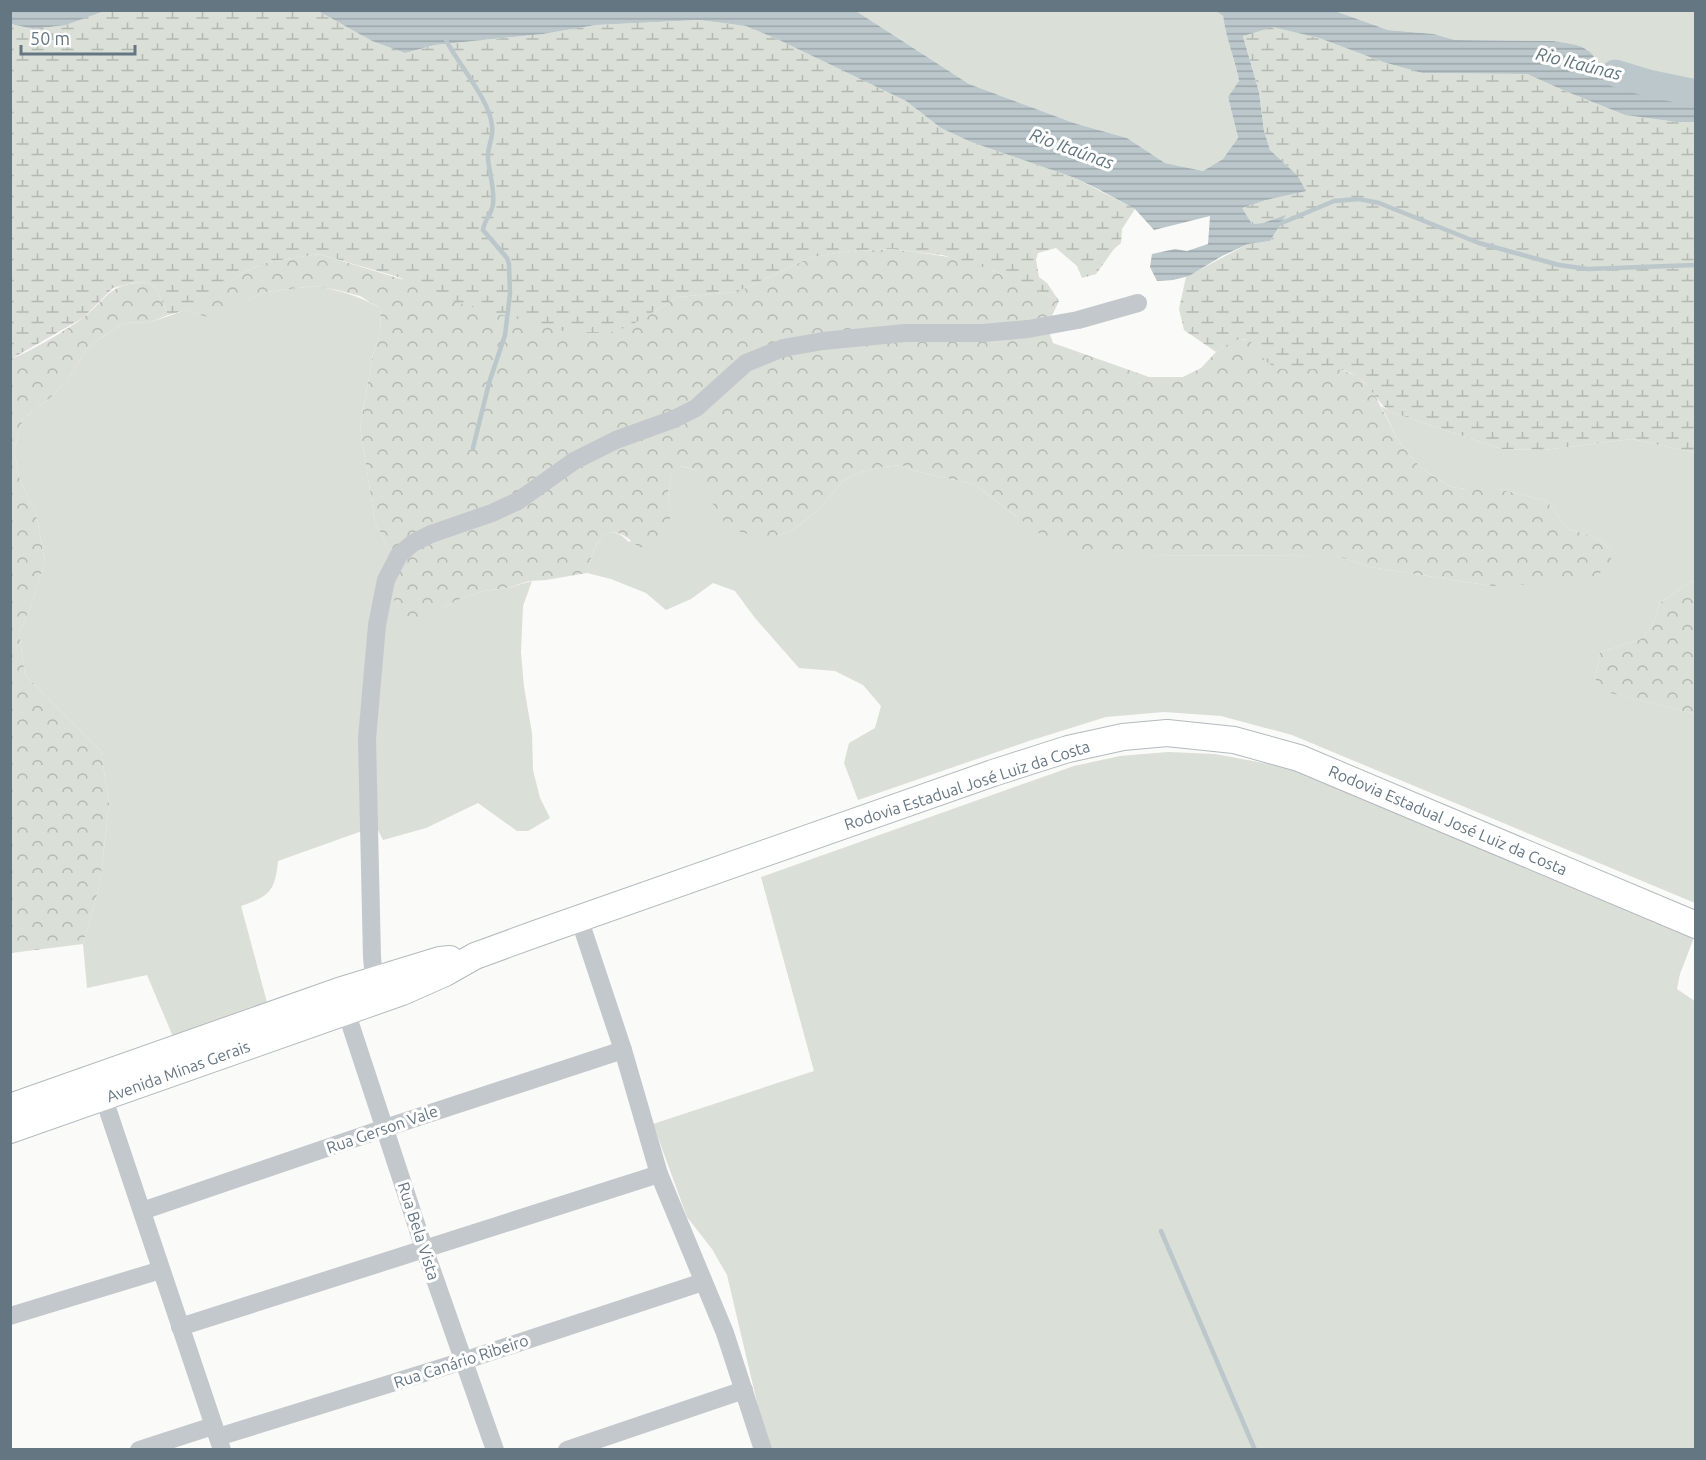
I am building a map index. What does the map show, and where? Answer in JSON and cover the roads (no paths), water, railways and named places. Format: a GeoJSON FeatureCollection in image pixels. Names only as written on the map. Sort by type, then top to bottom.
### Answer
{"type":"FeatureCollection","features":[{"type":"Feature","properties":{"kind":"main road","name":"Rodovia Estadual José Luiz da Costa"},"geometry":{"type":"LineString","coordinates":[[475,956],[982,777],[1068,749],[1123,737],[1167,733],[1234,740],[1299,758],[1695,925]]}},
{"type":"Feature","properties":{"kind":"main road","name":"Avenida Minas Gerais"},"geometry":{"type":"LineString","coordinates":[[343,1001],[375,979],[440,960],[475,956]]}},
{"type":"Feature","properties":{"kind":"main road","name":"Avenida Minas Gerais"},"geometry":{"type":"LineString","coordinates":[[10,1130],[100,1087],[343,1001],[402,992],[445,973],[475,956]]}},
{"type":"Feature","properties":{"kind":"main road","name":"Avenida Minas Gerais"},"geometry":{"type":"LineString","coordinates":[[10,1107],[100,1087]]}},
{"type":"Feature","properties":{"kind":"street"},"geometry":{"type":"LineString","coordinates":[[375,979],[372,957],[367,739],[377,625],[386,580],[399,555],[431,534],[492,513],[518,501],[574,461],[615,440],[674,419],[696,408],[746,363],[783,348],[823,341],[905,333],[983,333],[1028,330],[1078,320],[1138,303]]}},
{"type":"Feature","properties":{"kind":"street"},"geometry":{"type":"LineString","coordinates":[[579,918],[659,1174],[725,1333],[764,1449]]}},
{"type":"Feature","properties":{"kind":"street","name":"Rua Bela Vista"},"geometry":{"type":"LineString","coordinates":[[343,1001],[424,1248],[495,1449]]}},
{"type":"Feature","properties":{"kind":"street","name":"Rua Gerson Vale"},"geometry":{"type":"LineString","coordinates":[[142,1211],[622,1050]]}},
{"type":"Feature","properties":{"kind":"street"},"geometry":{"type":"LineString","coordinates":[[100,1087],[218,1437]]}},
{"type":"Feature","properties":{"kind":"street"},"geometry":{"type":"LineString","coordinates":[[180,1327],[659,1174]]}},
{"type":"Feature","properties":{"kind":"street"},"geometry":{"type":"LineString","coordinates":[[10,1316],[160,1270]]}},
{"type":"Feature","properties":{"kind":"street","name":"Rua Canário Ribeiro"},"geometry":{"type":"LineString","coordinates":[[139,1449],[218,1437],[463,1361],[703,1282]]}},
{"type":"Feature","properties":{"kind":"street"},"geometry":{"type":"LineString","coordinates":[[567,1449],[744,1390]]}},
{"type":"Feature","properties":{"kind":"water"},"geometry":{"type":"Polygon","coordinates":[[[11,10],[104,11],[66,25],[33,29],[11,24],[11,10]]]}},
{"type":"Feature","properties":{"kind":"water"},"geometry":{"type":"Polygon","coordinates":[[[318,11],[856,11],[969,84],[1074,123],[1127,138],[1165,163],[1203,171],[1223,159],[1238,138],[1228,97],[1239,81],[1223,16],[1216,11],[1335,11],[1388,30],[1434,34],[1455,40],[1553,41],[1572,44],[1589,51],[1597,60],[1611,69],[1635,79],[1661,87],[1695,91],[1695,122],[1676,122],[1625,115],[1527,74],[1422,73],[1383,62],[1319,38],[1273,27],[1243,36],[1259,92],[1264,131],[1270,150],[1297,175],[1306,191],[1242,208],[1252,224],[1263,223],[1286,215],[1270,241],[1248,244],[1222,256],[1189,276],[1157,281],[1150,267],[1152,254],[1175,249],[1187,251],[1208,244],[1210,216],[1154,230],[1135,209],[1098,189],[1075,178],[971,142],[941,128],[906,101],[746,26],[699,20],[596,25],[543,34],[435,45],[405,53],[372,41],[318,11]]]}},
{"type":"Feature","properties":{"kind":"waterway"},"geometry":{"type":"LineString","coordinates":[[446,40],[480,94],[490,116],[492,130],[488,158],[493,198],[492,208],[483,230],[507,258],[509,264],[510,294],[505,335],[489,383],[473,448]]}},
{"type":"Feature","properties":{"kind":"waterway","name":"Rio Itaúnas"},"geometry":{"type":"LineString","coordinates":[[1615,73],[1696,93]]}},
{"type":"Feature","properties":{"kind":"waterway"},"geometry":{"type":"LineString","coordinates":[[1277,225],[1334,201],[1359,199],[1379,203],[1479,243],[1559,265],[1588,269],[1696,265]]}},
{"type":"Feature","properties":{"kind":"waterway"},"geometry":{"type":"LineString","coordinates":[[1161,1231],[1255,1450]]}}]}
